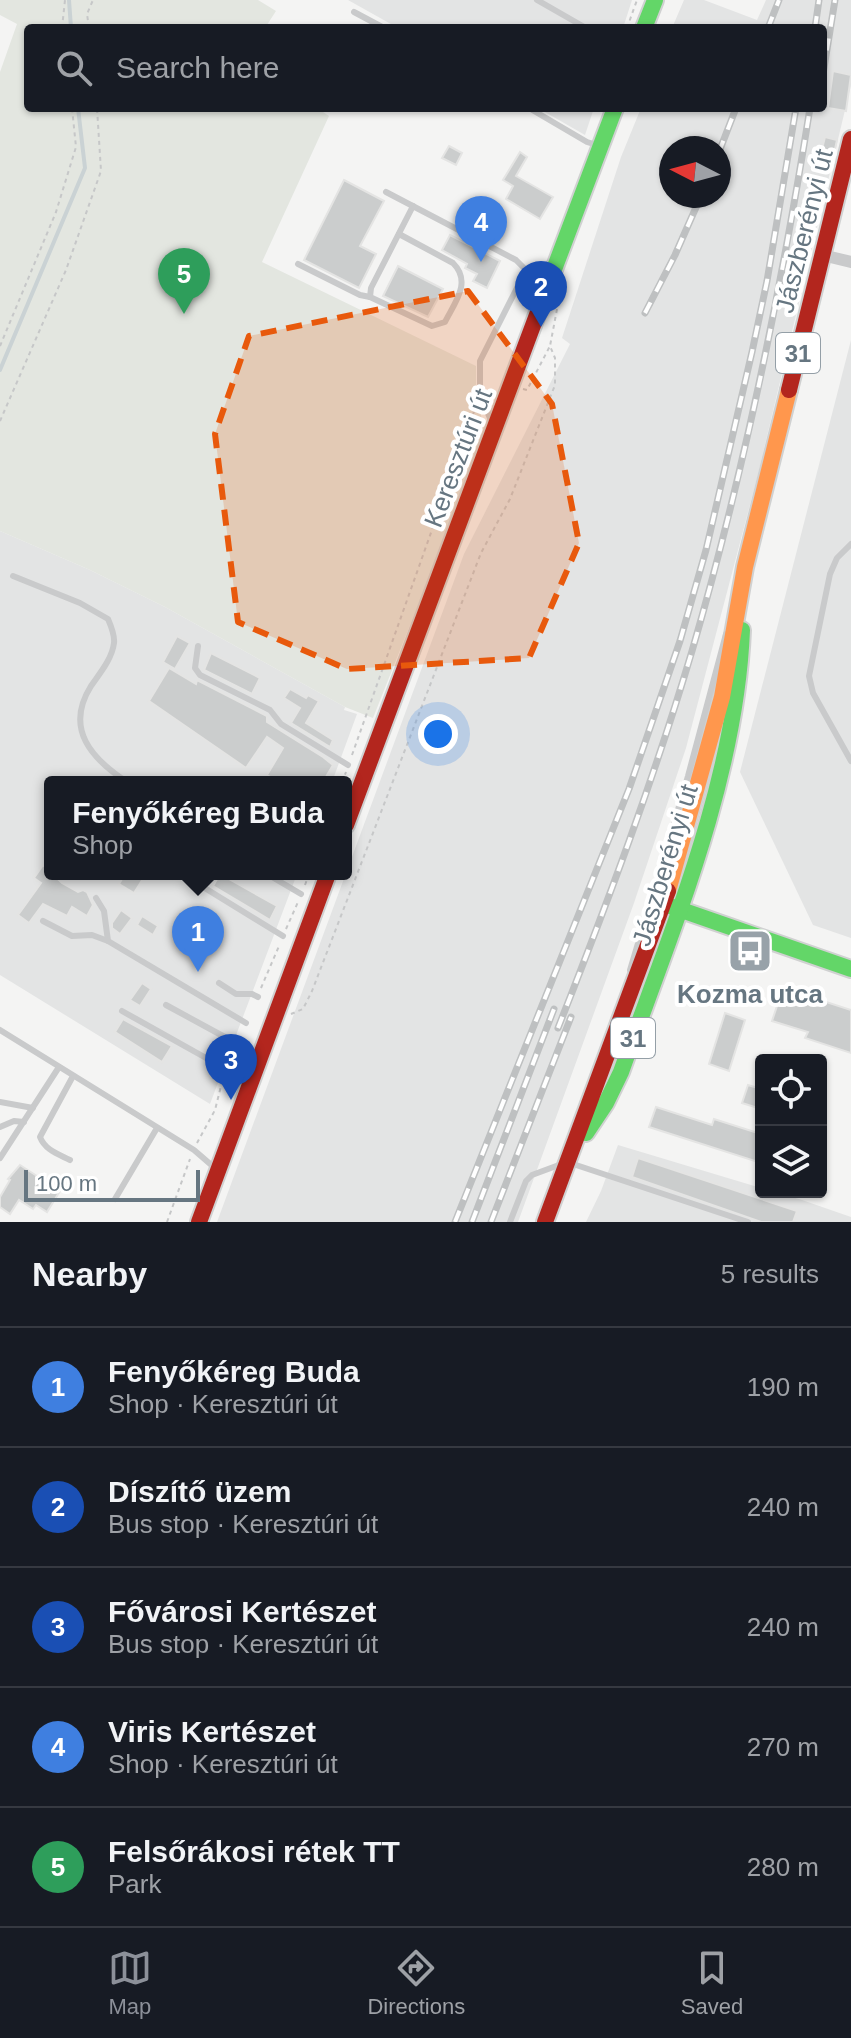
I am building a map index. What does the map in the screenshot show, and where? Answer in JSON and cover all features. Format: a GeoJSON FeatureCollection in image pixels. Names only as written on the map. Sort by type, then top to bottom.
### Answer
{"type":"FeatureCollection","features":[{"type":"Feature","properties":{"kind":"main road"},"geometry":{"type":"LineString","coordinates":[[646,24],[655,0]]}},
{"type":"Feature","properties":{"kind":"main road","name":"Keresztúri út"},"geometry":{"type":"LineString","coordinates":[[352,809],[613,112]]}},
{"type":"Feature","properties":{"kind":"main road","name":"Jászberényi út"},"geometry":{"type":"LineString","coordinates":[[567,1160],[613,1091],[671,906],[726,675],[745,567],[850,145]]}},
{"type":"Feature","properties":{"kind":"main road","name":"Jászberényi út"},"geometry":{"type":"LineString","coordinates":[[545,1222],[626,1007],[702,838],[737,695],[745,567]]}},
{"type":"Feature","properties":{"kind":"main road"},"geometry":{"type":"LineString","coordinates":[[199,1222],[326,880]]}},
{"type":"Feature","properties":{"kind":"main road"},"geometry":{"type":"LineString","coordinates":[[671,906],[851,969]]}},
{"type":"Feature","properties":{"kind":"street"},"geometry":{"type":"LineString","coordinates":[[822,255],[851,262]]}},
{"type":"Feature","properties":{"kind":"lane"},"geometry":{"type":"LineString","coordinates":[[537,0],[579,24]]}},
{"type":"Feature","properties":{"kind":"lane"},"geometry":{"type":"LineString","coordinates":[[354,12],[376,24]]}},
{"type":"Feature","properties":{"kind":"lane"},"geometry":{"type":"LineString","coordinates":[[536,112],[587,142],[600,146]]}},
{"type":"Feature","properties":{"kind":"lane"},"geometry":{"type":"LineString","coordinates":[[386,192],[516,260],[530,274]]}},
{"type":"Feature","properties":{"kind":"lane"},"geometry":{"type":"LineString","coordinates":[[370,297],[371,288],[413,206]]}},
{"type":"Feature","properties":{"kind":"lane"},"geometry":{"type":"LineString","coordinates":[[298,264],[360,295],[432,326],[439,325],[445,322],[463,284],[460,270],[453,263],[399,234]]}},
{"type":"Feature","properties":{"kind":"lane"},"geometry":{"type":"LineString","coordinates":[[494,427],[480,394],[480,361],[522,278],[539,273],[551,277]]}},
{"type":"Feature","properties":{"kind":"lane"},"geometry":{"type":"LineString","coordinates":[[851,544],[842,551],[830,574],[809,676],[813,693],[851,761]]}},
{"type":"Feature","properties":{"kind":"lane"},"geometry":{"type":"LineString","coordinates":[[13,576],[80,603],[108,619],[115,639],[111,655],[85,696],[79,715],[85,745],[105,768],[118,776]]}},
{"type":"Feature","properties":{"kind":"lane","name":"Jászberényi út"},"geometry":{"type":"LineString","coordinates":[[626,1007],[630,971],[688,776],[720,649],[736,609]]}},
{"type":"Feature","properties":{"kind":"lane"},"geometry":{"type":"LineString","coordinates":[[198,646],[195,668],[200,675],[270,710],[281,724],[348,765]]}},
{"type":"Feature","properties":{"kind":"lane"},"geometry":{"type":"LineString","coordinates":[[192,880],[283,936]]}},
{"type":"Feature","properties":{"kind":"lane"},"geometry":{"type":"LineString","coordinates":[[277,880],[301,894]]}},
{"type":"Feature","properties":{"kind":"lane"},"geometry":{"type":"LineString","coordinates":[[96,898],[104,911],[108,941]]}},
{"type":"Feature","properties":{"kind":"lane"},"geometry":{"type":"LineString","coordinates":[[43,921],[72,936],[92,935],[108,941],[246,1023]]}},
{"type":"Feature","properties":{"kind":"lane"},"geometry":{"type":"LineString","coordinates":[[219,983],[236,994],[258,997]]}},
{"type":"Feature","properties":{"kind":"lane"},"geometry":{"type":"LineString","coordinates":[[166,1005],[234,1042],[237,1050]]}},
{"type":"Feature","properties":{"kind":"lane"},"geometry":{"type":"LineString","coordinates":[[122,1011],[215,1063],[225,1073]]}},
{"type":"Feature","properties":{"kind":"lane"},"geometry":{"type":"LineString","coordinates":[[0,1030],[194,1150],[218,1171]]}},
{"type":"Feature","properties":{"kind":"lane"},"geometry":{"type":"LineString","coordinates":[[0,1158],[59,1067]]}},
{"type":"Feature","properties":{"kind":"lane"},"geometry":{"type":"LineString","coordinates":[[70,1160],[43,1144],[40,1137],[73,1076]]}},
{"type":"Feature","properties":{"kind":"lane"},"geometry":{"type":"LineString","coordinates":[[0,1102],[33,1108]]}},
{"type":"Feature","properties":{"kind":"lane"},"geometry":{"type":"LineString","coordinates":[[0,1127],[14,1121],[24,1122]]}},
{"type":"Feature","properties":{"kind":"lane"},"geometry":{"type":"LineString","coordinates":[[115,1199],[157,1128]]}},
{"type":"Feature","properties":{"kind":"lane"},"geometry":{"type":"LineString","coordinates":[[510,1222],[526,1181],[532,1175],[567,1160],[748,1222]]}},
{"type":"Feature","properties":{"kind":"path"},"geometry":{"type":"LineString","coordinates":[[62,24],[65,0]]}},
{"type":"Feature","properties":{"kind":"path"},"geometry":{"type":"LineString","coordinates":[[88,24],[87,14],[93,0]]}},
{"type":"Feature","properties":{"kind":"path"},"geometry":{"type":"LineString","coordinates":[[628,24],[637,0]]}},
{"type":"Feature","properties":{"kind":"path"},"geometry":{"type":"LineString","coordinates":[[0,346],[56,212],[76,147],[72,112]]}},
{"type":"Feature","properties":{"kind":"path"},"geometry":{"type":"LineString","coordinates":[[0,421],[66,270],[101,171],[97,112]]}},
{"type":"Feature","properties":{"kind":"path"},"geometry":{"type":"LineString","coordinates":[[510,388],[527,390],[550,346],[559,295]]}},
{"type":"Feature","properties":{"kind":"path"},"geometry":{"type":"LineString","coordinates":[[274,1017],[287,1016],[303,1009],[312,991],[481,553],[510,499],[555,385],[555,358],[550,346]]}},
{"type":"Feature","properties":{"kind":"path"},"geometry":{"type":"LineString","coordinates":[[344,776],[480,394]]}},
{"type":"Feature","properties":{"kind":"highlighted area"},"geometry":{"type":"Polygon","coordinates":[[[468,291],[552,404],[579,543],[529,658],[347,669],[238,622],[215,434],[249,336],[468,291]]]}},
{"type":"Feature","properties":{"kind":"shaded area"},"geometry":{"type":"Polygon","coordinates":[[[0,0],[258,0],[276,11],[268,24],[24,24],[24,112],[323,112],[329,116],[262,262],[476,366],[476,397],[486,434],[373,718],[345,707],[165,607],[0,531],[0,72],[17,24],[0,15],[0,0]]]}},
{"type":"Feature","properties":{"kind":"shaded area"},"geometry":{"type":"Polygon","coordinates":[[[348,0],[632,0],[624,24],[391,24],[348,0]]]}},
{"type":"Feature","properties":{"kind":"shaded area"},"geometry":{"type":"Polygon","coordinates":[[[684,0],[704,0],[757,20],[766,0],[851,0],[851,85],[757,478],[686,748],[634,903],[518,1222],[217,1222],[343,880],[352,880],[352,857],[464,554],[570,344],[562,338],[621,157],[639,112],[827,112],[827,24],[674,24],[684,0]]]}},
{"type":"Feature","properties":{"kind":"shaded area"},"geometry":{"type":"Polygon","coordinates":[[[545,112],[593,112],[585,135],[545,112]]]}},
{"type":"Feature","properties":{"kind":"shaded area"},"geometry":{"type":"Polygon","coordinates":[[[851,340],[851,938],[813,925],[740,772],[851,340]]]}},
{"type":"Feature","properties":{"kind":"shaded area"},"geometry":{"type":"Polygon","coordinates":[[[0,531],[165,607],[345,707],[344,710],[357,714],[334,776],[44,776],[44,880],[295,880],[210,1104],[0,975],[0,531]]]}},
{"type":"Feature","properties":{"kind":"shaded area"},"geometry":{"type":"Polygon","coordinates":[[[618,1145],[755,1186],[755,1198],[796,1198],[851,1217],[851,1222],[586,1222],[618,1145]]]}},
{"type":"Feature","properties":{"kind":"building"},"geometry":{"type":"Polygon","coordinates":[[[833,71],[851,75],[846,111],[828,108],[833,71]]]}},
{"type":"Feature","properties":{"kind":"building"},"geometry":{"type":"Polygon","coordinates":[[[825,137],[837,140],[835,149],[832,149],[830,159],[824,158],[824,162],[814,160],[817,148],[822,149],[825,137]]]}},
{"type":"Feature","properties":{"kind":"building"},"geometry":{"type":"Polygon","coordinates":[[[449,146],[462,153],[456,165],[442,158],[449,146]]]}},
{"type":"Feature","properties":{"kind":"building"},"geometry":{"type":"Polygon","coordinates":[[[520,152],[527,157],[516,176],[553,197],[540,219],[506,199],[513,186],[503,180],[520,152]]]}},
{"type":"Feature","properties":{"kind":"building"},"geometry":{"type":"Polygon","coordinates":[[[344,180],[384,201],[360,246],[376,254],[359,288],[304,260],[344,180]]]}},
{"type":"Feature","properties":{"kind":"building"},"geometry":{"type":"Polygon","coordinates":[[[450,235],[500,261],[487,288],[473,281],[477,274],[465,268],[467,264],[442,250],[450,235]]]}},
{"type":"Feature","properties":{"kind":"building"},"geometry":{"type":"Polygon","coordinates":[[[398,266],[443,289],[428,317],[383,296],[398,266]]]}},
{"type":"Feature","properties":{"kind":"building"},"geometry":{"type":"Polygon","coordinates":[[[177,636],[190,643],[175,669],[163,662],[177,636]]]}},
{"type":"Feature","properties":{"kind":"building"},"geometry":{"type":"Polygon","coordinates":[[[211,653],[260,678],[252,694],[204,670],[211,653]]]}},
{"type":"Feature","properties":{"kind":"building"},"geometry":{"type":"Polygon","coordinates":[[[169,668],[196,684],[197,680],[267,716],[267,722],[333,765],[327,776],[269,776],[283,748],[267,737],[246,768],[149,701],[169,668]]]}},
{"type":"Feature","properties":{"kind":"building"},"geometry":{"type":"Polygon","coordinates":[[[290,689],[319,701],[306,723],[333,740],[330,747],[291,723],[300,708],[284,698],[290,689]]]}},
{"type":"Feature","properties":{"kind":"building"},"geometry":{"type":"Polygon","coordinates":[[[43,865],[44,880],[59,880],[78,892],[87,892],[93,905],[87,916],[72,907],[67,916],[43,904],[29,923],[18,915],[41,883],[34,878],[43,865]]]}},
{"type":"Feature","properties":{"kind":"building"},"geometry":{"type":"Polygon","coordinates":[[[121,880],[142,880],[134,893],[119,884],[121,880]]]}},
{"type":"Feature","properties":{"kind":"building"},"geometry":{"type":"Polygon","coordinates":[[[216,880],[231,880],[277,906],[270,920],[213,886],[216,880]]]}},
{"type":"Feature","properties":{"kind":"building"},"geometry":{"type":"Polygon","coordinates":[[[121,910],[132,918],[120,934],[112,928],[112,923],[121,910]]]}},
{"type":"Feature","properties":{"kind":"building"},"geometry":{"type":"Polygon","coordinates":[[[142,916],[158,926],[153,935],[137,925],[142,916]]]}},
{"type":"Feature","properties":{"kind":"building"},"geometry":{"type":"Polygon","coordinates":[[[142,983],[151,989],[140,1006],[130,1000],[142,983]]]}},
{"type":"Feature","properties":{"kind":"building"},"geometry":{"type":"Polygon","coordinates":[[[783,988],[851,1010],[851,1053],[805,1038],[808,1032],[772,1021],[783,988]]]}},
{"type":"Feature","properties":{"kind":"building"},"geometry":{"type":"Polygon","coordinates":[[[725,1013],[745,1020],[729,1071],[709,1064],[725,1013]]]}},
{"type":"Feature","properties":{"kind":"building"},"geometry":{"type":"Polygon","coordinates":[[[123,1019],[172,1046],[162,1062],[115,1032],[123,1019]]]}},
{"type":"Feature","properties":{"kind":"building"},"geometry":{"type":"Polygon","coordinates":[[[748,1085],[755,1087],[755,1107],[742,1103],[748,1085]]]}},
{"type":"Feature","properties":{"kind":"building"},"geometry":{"type":"Polygon","coordinates":[[[656,1107],[712,1125],[714,1119],[755,1132],[755,1161],[649,1127],[656,1107]]]}},
{"type":"Feature","properties":{"kind":"building"},"geometry":{"type":"Polygon","coordinates":[[[638,1158],[797,1211],[793,1222],[761,1222],[632,1177],[638,1158]]]}},
{"type":"Feature","properties":{"kind":"building"},"geometry":{"type":"Polygon","coordinates":[[[20,1165],[60,1191],[47,1212],[36,1205],[33,1209],[19,1200],[10,1214],[0,1207],[0,1197],[8,1179],[20,1165]]]}},
{"type":"Feature","properties":{"kind":"waterway"},"geometry":{"type":"LineString","coordinates":[[69,0],[71,24]]}},
{"type":"Feature","properties":{"kind":"waterway"},"geometry":{"type":"LineString","coordinates":[[0,370],[85,168],[78,112]]}},
{"type":"Feature","properties":{"kind":"railway"},"geometry":{"type":"LineString","coordinates":[[770,24],[779,0]]}},
{"type":"Feature","properties":{"kind":"railway"},"geometry":{"type":"LineString","coordinates":[[816,24],[819,0]]}},
{"type":"Feature","properties":{"kind":"railway"},"geometry":{"type":"LineString","coordinates":[[827,49],[835,0]]}},
{"type":"Feature","properties":{"kind":"railway"},"geometry":{"type":"LineString","coordinates":[[725,136],[734,112]]}},
{"type":"Feature","properties":{"kind":"railway"},"geometry":{"type":"LineString","coordinates":[[455,1222],[629,789],[680,641],[706,550],[752,352],[795,112]]}},
{"type":"Feature","properties":{"kind":"railway"},"geometry":{"type":"LineString","coordinates":[[558,1028],[646,794],[711,584],[760,381],[809,112]]}},
{"type":"Feature","properties":{"kind":"railway"},"geometry":{"type":"LineString","coordinates":[[645,313],[696,208]]}},
{"type":"Feature","properties":{"kind":"railway"},"geometry":{"type":"LineString","coordinates":[[472,1222],[554,1009]]}},
{"type":"Feature","properties":{"kind":"railway"},"geometry":{"type":"LineString","coordinates":[[491,1222],[571,1017]]}},
{"type":"Feature","properties":{"kind":"traffic: fast"},"geometry":{"type":"LineString","coordinates":[[646,24],[655,0]]}},
{"type":"Feature","properties":{"kind":"traffic: fast"},"geometry":{"type":"LineString","coordinates":[[550,280],[613,112]]}},
{"type":"Feature","properties":{"kind":"traffic: fast"},"geometry":{"type":"LineString","coordinates":[[586,1133],[606,1103],[621,1072],[698,855],[728,743],[742,630]]}},
{"type":"Feature","properties":{"kind":"traffic: fast"},"geometry":{"type":"LineString","coordinates":[[667,905],[851,969]]}},
{"type":"Feature","properties":{"kind":"traffic: slow"},"geometry":{"type":"LineString","coordinates":[[668,891],[722,697],[745,567],[789,390]]}},
{"type":"Feature","properties":{"kind":"traffic: jam"},"geometry":{"type":"LineString","coordinates":[[789,390],[851,139]]}},
{"type":"Feature","properties":{"kind":"traffic: jam"},"geometry":{"type":"LineString","coordinates":[[352,809],[550,280]]}},
{"type":"Feature","properties":{"kind":"traffic: jam"},"geometry":{"type":"LineString","coordinates":[[199,1222],[326,880]]}},
{"type":"Feature","properties":{"kind":"traffic: jam"},"geometry":{"type":"LineString","coordinates":[[545,1222],[668,891]]}},
{"type":"Feature","properties":{"kind":"place","name":"Viris Kertészet"},"geometry":{"type":"Point","coordinates":[481,262]}},
{"type":"Feature","properties":{"kind":"place","name":"Felsőrákosi rétek TT"},"geometry":{"type":"Point","coordinates":[184,314]}},
{"type":"Feature","properties":{"kind":"place","name":"Díszítő üzem"},"geometry":{"type":"Point","coordinates":[541,327]}},
{"type":"Feature","properties":{"kind":"place","name":"Kozma utca"},"geometry":{"type":"Point","coordinates":[750,951]}},
{"type":"Feature","properties":{"kind":"place","name":"Fenyőkéreg Buda"},"geometry":{"type":"Point","coordinates":[198,972]}},
{"type":"Feature","properties":{"kind":"place","name":"Fővárosi Kertészet"},"geometry":{"type":"Point","coordinates":[231,1100]}}]}
